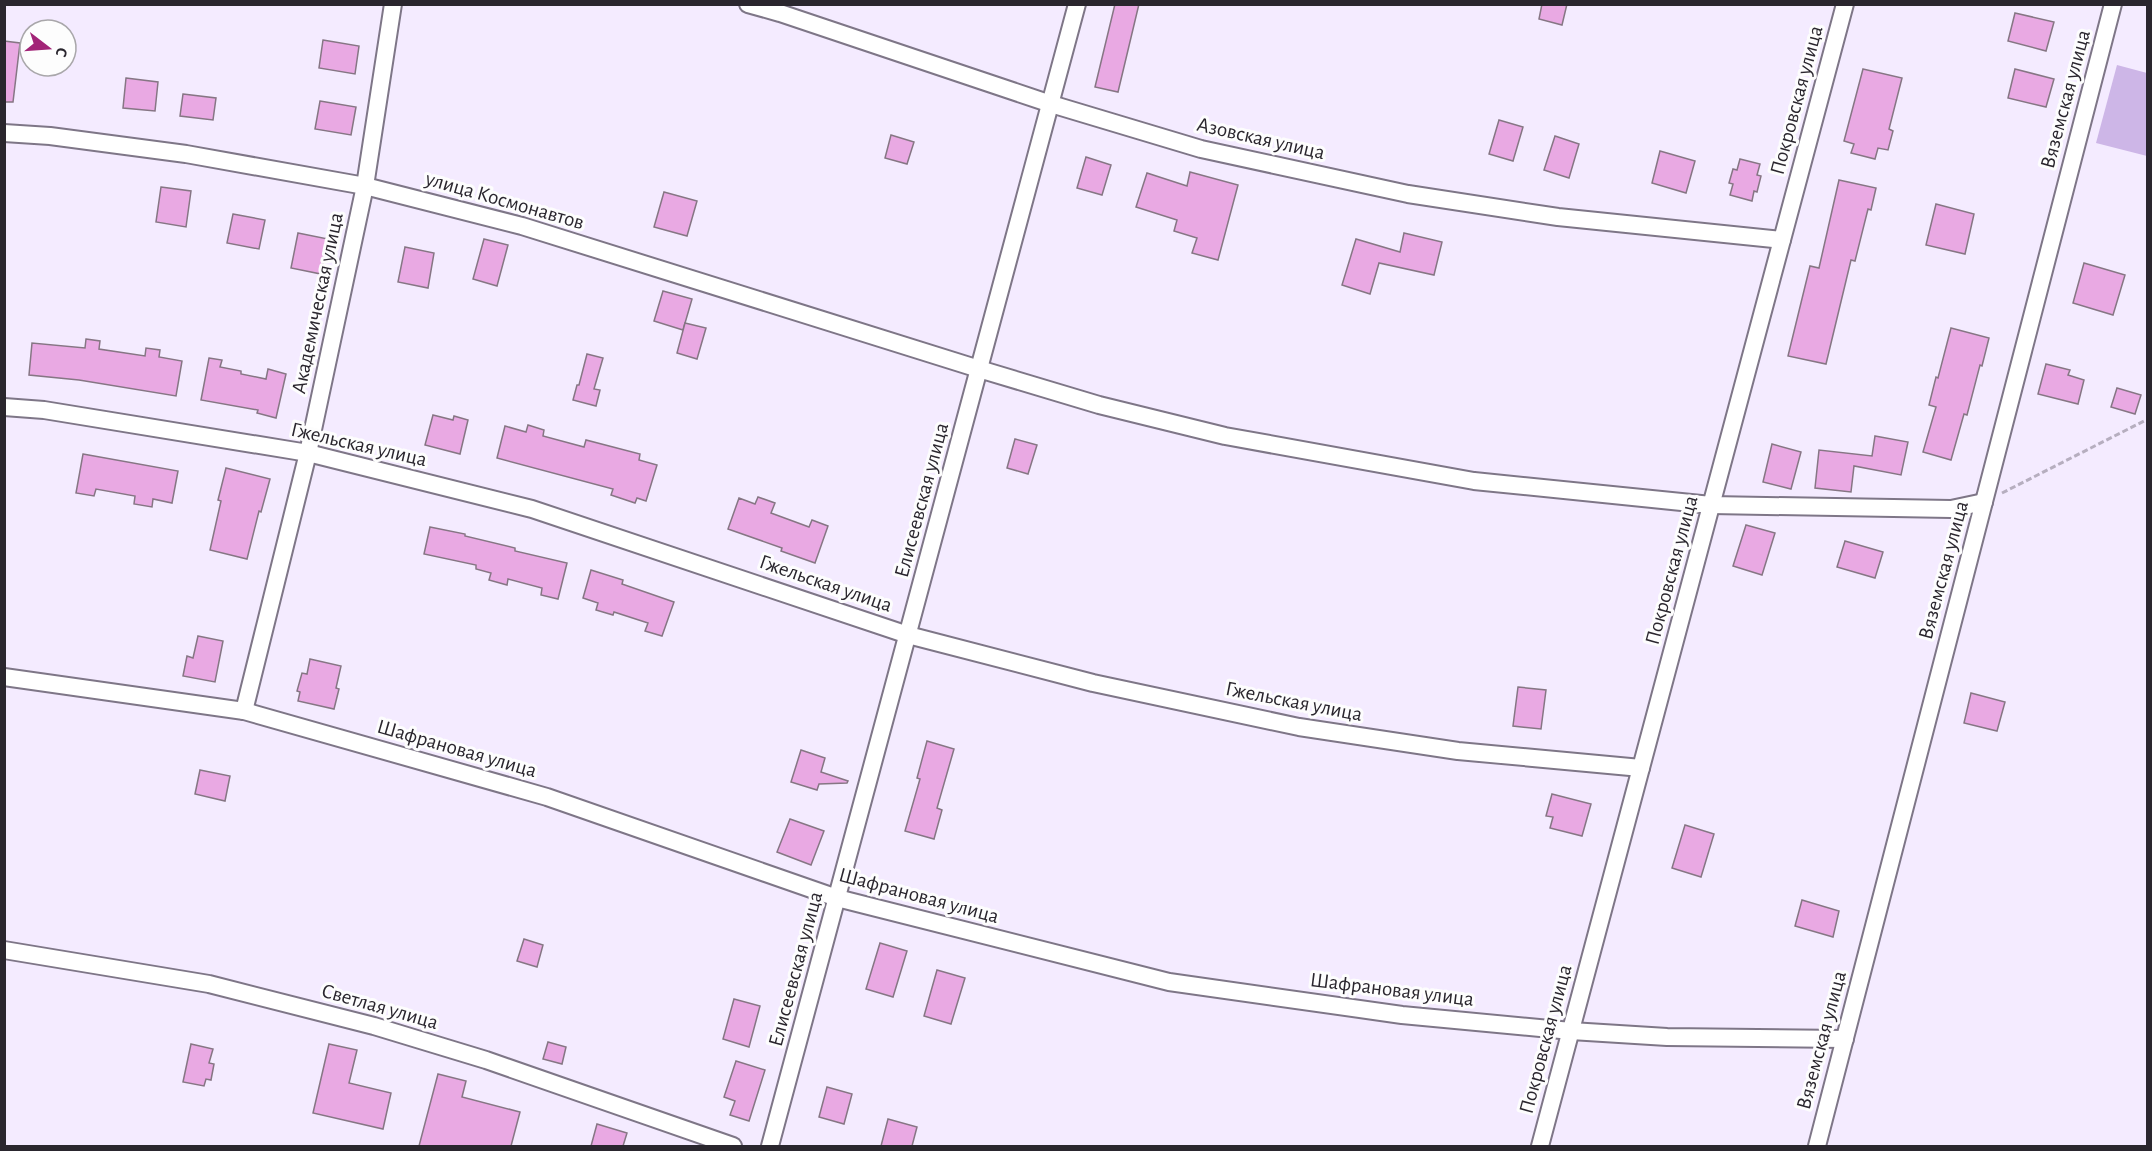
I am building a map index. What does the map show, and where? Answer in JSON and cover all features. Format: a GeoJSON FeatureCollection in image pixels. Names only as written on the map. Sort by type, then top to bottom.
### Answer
{"type":"FeatureCollection","features":[{"type":"Feature","properties":{"kind":"street","name":"Академическая улица"},"geometry":{"type":"LineString","coordinates":[[244,711],[308,453],[365,186],[393,4]]}},
{"type":"Feature","properties":{"kind":"street","name":"Азовская улица"},"geometry":{"type":"LineString","coordinates":[[748,4],[1051,104],[1201,149],[1408,194],[1558,217],[1782,240]]}},
{"type":"Feature","properties":{"kind":"street","name":"Елисеевская улица"},"geometry":{"type":"LineString","coordinates":[[770,1146],[1077,4]]}},
{"type":"Feature","properties":{"kind":"street","name":"Покровская улица"},"geometry":{"type":"LineString","coordinates":[[1540,1146],[1845,4]]}},
{"type":"Feature","properties":{"kind":"street","name":"Вяземская улица"},"geometry":{"type":"LineString","coordinates":[[1816,1146],[2113,4]]}},
{"type":"Feature","properties":{"kind":"street","name":"улица Космонавтов"},"geometry":{"type":"LineString","coordinates":[[4,133],[50,136],[186,154],[365,186],[533,230],[1099,405],[1224,436],[1473,481],[1712,505],[1951,509],[1984,502]]}},
{"type":"Feature","properties":{"kind":"street","name":"Гжельская улица"},"geometry":{"type":"LineString","coordinates":[[4,407],[44,411],[308,453],[532,509],[908,635],[1093,682],[1299,728],[1458,751],[1641,768]]}},
{"type":"Feature","properties":{"kind":"street","name":"Шафрановая улица"},"geometry":{"type":"LineString","coordinates":[[4,677],[244,711],[547,797],[837,898],[1169,982],[1402,1015],[1571,1030],[1667,1037],[1845,1039]]}},
{"type":"Feature","properties":{"kind":"street","name":"Светлая улица"},"geometry":{"type":"LineString","coordinates":[[4,950],[209,984],[375,1026],[486,1060],[734,1146]]}},
{"type":"Feature","properties":{"kind":"path"},"geometry":{"type":"LineString","coordinates":[[1984,502],[2148,419]]}},
{"type":"Feature","properties":{"kind":"shaded area"},"geometry":{"type":"Polygon","coordinates":[[[2117,65],[2147,73],[2147,156],[2096,143],[2117,65]]]}},
{"type":"Feature","properties":{"kind":"building"},"geometry":{"type":"Polygon","coordinates":[[[1115,4],[1139,4],[1118,92],[1095,87],[1115,4]]]}},
{"type":"Feature","properties":{"kind":"building"},"geometry":{"type":"Polygon","coordinates":[[[1542,4],[1567,4],[1562,25],[1539,19],[1542,4]]]}},
{"type":"Feature","properties":{"kind":"building"},"geometry":{"type":"Polygon","coordinates":[[[2015,13],[2054,22],[2046,51],[2008,41],[2015,13]]]}},
{"type":"Feature","properties":{"kind":"building"},"geometry":{"type":"Polygon","coordinates":[[[323,40],[359,46],[355,74],[319,68],[323,40]]]}},
{"type":"Feature","properties":{"kind":"building"},"geometry":{"type":"Polygon","coordinates":[[[4,41],[18,43],[18,60],[13,102],[4,102],[4,41]]]}},
{"type":"Feature","properties":{"kind":"building"},"geometry":{"type":"Polygon","coordinates":[[[1863,69],[1902,78],[1889,129],[1893,131],[1888,150],[1878,148],[1875,159],[1851,153],[1854,144],[1844,141],[1863,69]]]}},
{"type":"Feature","properties":{"kind":"building"},"geometry":{"type":"Polygon","coordinates":[[[2015,69],[2054,79],[2046,107],[2008,98],[2015,69]]]}},
{"type":"Feature","properties":{"kind":"building"},"geometry":{"type":"Polygon","coordinates":[[[126,78],[158,82],[155,111],[123,108],[126,78]]]}},
{"type":"Feature","properties":{"kind":"building"},"geometry":{"type":"Polygon","coordinates":[[[183,94],[216,98],[213,120],[180,116],[183,94]]]}},
{"type":"Feature","properties":{"kind":"building"},"geometry":{"type":"Polygon","coordinates":[[[320,101],[356,107],[351,135],[315,129],[320,101]]]}},
{"type":"Feature","properties":{"kind":"building"},"geometry":{"type":"Polygon","coordinates":[[[1499,120],[1523,127],[1513,161],[1489,154],[1499,120]]]}},
{"type":"Feature","properties":{"kind":"building"},"geometry":{"type":"Polygon","coordinates":[[[891,135],[914,142],[907,164],[885,158],[891,135]]]}},
{"type":"Feature","properties":{"kind":"building"},"geometry":{"type":"Polygon","coordinates":[[[1555,136],[1579,144],[1569,178],[1544,170],[1555,136]]]}},
{"type":"Feature","properties":{"kind":"building"},"geometry":{"type":"Polygon","coordinates":[[[1660,151],[1695,161],[1686,193],[1652,183],[1660,151]]]}},
{"type":"Feature","properties":{"kind":"building"},"geometry":{"type":"Polygon","coordinates":[[[1086,157],[1111,165],[1102,195],[1077,188],[1086,157]]]}},
{"type":"Feature","properties":{"kind":"building"},"geometry":{"type":"Polygon","coordinates":[[[1740,159],[1760,164],[1757,175],[1761,176],[1752,201],[1730,195],[1733,184],[1729,183],[1733,169],[1737,170],[1740,159]]]}},
{"type":"Feature","properties":{"kind":"building"},"geometry":{"type":"Polygon","coordinates":[[[1190,172],[1238,185],[1218,260],[1192,253],[1197,238],[1174,231],[1177,220],[1136,207],[1147,173],[1187,186],[1190,172]]]}},
{"type":"Feature","properties":{"kind":"building"},"geometry":{"type":"Polygon","coordinates":[[[1839,180],[1876,188],[1871,210],[1868,209],[1855,261],[1851,260],[1826,364],[1788,356],[1810,266],[1819,268],[1839,180]]]}},
{"type":"Feature","properties":{"kind":"building"},"geometry":{"type":"Polygon","coordinates":[[[161,187],[191,191],[186,227],[156,222],[161,187]]]}},
{"type":"Feature","properties":{"kind":"building"},"geometry":{"type":"Polygon","coordinates":[[[664,192],[697,201],[687,236],[654,227],[664,192]]]}},
{"type":"Feature","properties":{"kind":"building"},"geometry":{"type":"Polygon","coordinates":[[[1936,204],[1974,214],[1965,254],[1926,245],[1936,204]]]}},
{"type":"Feature","properties":{"kind":"building"},"geometry":{"type":"Polygon","coordinates":[[[233,214],[265,220],[259,249],[227,243],[233,214]]]}},
{"type":"Feature","properties":{"kind":"building"},"geometry":{"type":"Polygon","coordinates":[[[298,233],[328,239],[321,274],[291,268],[298,233]]]}},
{"type":"Feature","properties":{"kind":"building"},"geometry":{"type":"Polygon","coordinates":[[[1404,233],[1442,242],[1434,275],[1379,263],[1370,294],[1342,285],[1356,239],[1400,252],[1404,233]]]}},
{"type":"Feature","properties":{"kind":"building"},"geometry":{"type":"Polygon","coordinates":[[[484,239],[508,245],[497,286],[473,279],[484,239]]]}},
{"type":"Feature","properties":{"kind":"building"},"geometry":{"type":"Polygon","coordinates":[[[405,247],[434,253],[428,288],[398,282],[405,247]]]}},
{"type":"Feature","properties":{"kind":"building"},"geometry":{"type":"Polygon","coordinates":[[[2084,263],[2125,275],[2113,315],[2073,303],[2084,263]]]}},
{"type":"Feature","properties":{"kind":"building"},"geometry":{"type":"Polygon","coordinates":[[[663,291],[692,299],[683,330],[654,321],[663,291]]]}},
{"type":"Feature","properties":{"kind":"building"},"geometry":{"type":"Polygon","coordinates":[[[685,323],[706,328],[697,359],[677,353],[685,323]]]}},
{"type":"Feature","properties":{"kind":"building"},"geometry":{"type":"Polygon","coordinates":[[[1951,328],[1989,338],[1967,415],[1964,414],[1951,460],[1923,452],[1936,407],[1929,405],[1951,328]]]}},
{"type":"Feature","properties":{"kind":"building"},"geometry":{"type":"Polygon","coordinates":[[[86,339],[100,341],[99,349],[145,356],[146,348],[160,350],[159,357],[182,361],[176,396],[79,380],[29,375],[32,343],[85,348],[86,339]]]}},
{"type":"Feature","properties":{"kind":"building"},"geometry":{"type":"Polygon","coordinates":[[[587,354],[603,358],[594,389],[600,390],[596,406],[573,400],[587,354]]]}},
{"type":"Feature","properties":{"kind":"building"},"geometry":{"type":"Polygon","coordinates":[[[209,358],[222,360],[220,367],[241,371],[241,374],[266,379],[268,369],[286,374],[276,418],[257,413],[258,410],[201,400],[209,358]]]}},
{"type":"Feature","properties":{"kind":"building"},"geometry":{"type":"Polygon","coordinates":[[[2046,364],[2070,370],[2068,375],[2084,380],[2078,404],[2038,394],[2046,364]]]}},
{"type":"Feature","properties":{"kind":"building"},"geometry":{"type":"Polygon","coordinates":[[[2117,388],[2141,395],[2135,414],[2111,407],[2117,388]]]}},
{"type":"Feature","properties":{"kind":"building"},"geometry":{"type":"Polygon","coordinates":[[[433,415],[453,420],[454,416],[468,420],[460,454],[425,445],[433,415]]]}},
{"type":"Feature","properties":{"kind":"building"},"geometry":{"type":"Polygon","coordinates":[[[528,425],[544,430],[543,436],[584,447],[586,440],[640,454],[639,460],[657,465],[646,501],[637,498],[635,503],[611,495],[613,489],[497,458],[505,426],[526,432],[528,425]]]}},
{"type":"Feature","properties":{"kind":"building"},"geometry":{"type":"Polygon","coordinates":[[[1875,436],[1908,442],[1901,475],[1854,466],[1851,492],[1815,488],[1819,450],[1872,456],[1875,436]]]}},
{"type":"Feature","properties":{"kind":"building"},"geometry":{"type":"Polygon","coordinates":[[[1015,439],[1037,445],[1028,474],[1007,468],[1015,439]]]}},
{"type":"Feature","properties":{"kind":"building"},"geometry":{"type":"Polygon","coordinates":[[[1772,444],[1801,452],[1791,489],[1763,482],[1772,444]]]}},
{"type":"Feature","properties":{"kind":"building"},"geometry":{"type":"Polygon","coordinates":[[[83,454],[178,471],[172,503],[153,499],[152,507],[134,504],[135,496],[96,489],[94,496],[76,493],[83,454]]]}},
{"type":"Feature","properties":{"kind":"building"},"geometry":{"type":"Polygon","coordinates":[[[226,468],[270,479],[247,559],[210,550],[226,468]]]}},
{"type":"Feature","properties":{"kind":"building"},"geometry":{"type":"Polygon","coordinates":[[[758,497],[775,503],[771,513],[809,527],[812,520],[828,526],[815,563],[781,551],[782,548],[728,529],[739,498],[755,504],[758,497]]]}},
{"type":"Feature","properties":{"kind":"building"},"geometry":{"type":"Polygon","coordinates":[[[1746,525],[1775,533],[1762,575],[1733,566],[1746,525]]]}},
{"type":"Feature","properties":{"kind":"building"},"geometry":{"type":"Polygon","coordinates":[[[430,527],[465,534],[465,536],[515,548],[515,551],[567,563],[558,599],[541,595],[542,588],[508,579],[507,585],[489,580],[491,573],[476,569],[476,565],[424,554],[430,527]]]}},
{"type":"Feature","properties":{"kind":"building"},"geometry":{"type":"Polygon","coordinates":[[[1845,541],[1883,552],[1875,578],[1837,567],[1845,541]]]}},
{"type":"Feature","properties":{"kind":"building"},"geometry":{"type":"Polygon","coordinates":[[[591,570],[623,580],[622,584],[674,602],[662,636],[645,631],[648,623],[614,612],[613,615],[596,610],[598,603],[583,598],[591,570]]]}},
{"type":"Feature","properties":{"kind":"building"},"geometry":{"type":"Polygon","coordinates":[[[198,636],[223,641],[215,682],[183,676],[187,656],[193,658],[198,636]]]}},
{"type":"Feature","properties":{"kind":"building"},"geometry":{"type":"Polygon","coordinates":[[[310,659],[341,666],[334,709],[298,701],[300,692],[297,691],[302,673],[307,674],[310,659]]]}},
{"type":"Feature","properties":{"kind":"building"},"geometry":{"type":"Polygon","coordinates":[[[1518,687],[1546,690],[1541,729],[1513,726],[1518,687]]]}},
{"type":"Feature","properties":{"kind":"building"},"geometry":{"type":"Polygon","coordinates":[[[1971,693],[2005,702],[1997,731],[1964,723],[1971,693]]]}},
{"type":"Feature","properties":{"kind":"building"},"geometry":{"type":"Polygon","coordinates":[[[927,741],[954,749],[937,808],[942,810],[934,839],[905,831],[920,779],[917,778],[927,741]]]}},
{"type":"Feature","properties":{"kind":"building"},"geometry":{"type":"Polygon","coordinates":[[[801,750],[825,758],[821,772],[848,781],[847,783],[819,784],[817,790],[791,782],[801,750]]]}},
{"type":"Feature","properties":{"kind":"building"},"geometry":{"type":"Polygon","coordinates":[[[200,770],[230,776],[225,801],[195,794],[200,770]]]}},
{"type":"Feature","properties":{"kind":"building"},"geometry":{"type":"Polygon","coordinates":[[[1552,794],[1591,804],[1582,836],[1550,828],[1553,817],[1546,816],[1552,794]]]}},
{"type":"Feature","properties":{"kind":"building"},"geometry":{"type":"Polygon","coordinates":[[[790,819],[824,831],[811,865],[777,852],[790,819]]]}},
{"type":"Feature","properties":{"kind":"building"},"geometry":{"type":"Polygon","coordinates":[[[1685,825],[1714,834],[1701,877],[1672,868],[1685,825]]]}},
{"type":"Feature","properties":{"kind":"building"},"geometry":{"type":"Polygon","coordinates":[[[1802,900],[1839,911],[1833,937],[1795,926],[1802,900]]]}},
{"type":"Feature","properties":{"kind":"building"},"geometry":{"type":"Polygon","coordinates":[[[524,939],[543,945],[537,967],[517,961],[524,939]]]}},
{"type":"Feature","properties":{"kind":"building"},"geometry":{"type":"Polygon","coordinates":[[[880,943],[907,951],[893,997],[866,989],[880,943]]]}},
{"type":"Feature","properties":{"kind":"building"},"geometry":{"type":"Polygon","coordinates":[[[937,970],[965,978],[951,1024],[924,1016],[937,970]]]}},
{"type":"Feature","properties":{"kind":"building"},"geometry":{"type":"Polygon","coordinates":[[[734,999],[760,1006],[749,1047],[723,1039],[734,999]]]}},
{"type":"Feature","properties":{"kind":"building"},"geometry":{"type":"Polygon","coordinates":[[[548,1042],[566,1047],[562,1064],[543,1059],[548,1042]]]}},
{"type":"Feature","properties":{"kind":"building"},"geometry":{"type":"Polygon","coordinates":[[[191,1044],[213,1049],[209,1063],[214,1064],[211,1080],[206,1079],[204,1086],[183,1082],[191,1044]]]}},
{"type":"Feature","properties":{"kind":"building"},"geometry":{"type":"Polygon","coordinates":[[[329,1044],[357,1050],[349,1083],[391,1093],[383,1129],[313,1113],[329,1044]]]}},
{"type":"Feature","properties":{"kind":"building"},"geometry":{"type":"Polygon","coordinates":[[[736,1061],[765,1070],[749,1121],[730,1115],[735,1101],[724,1097],[736,1061]]]}},
{"type":"Feature","properties":{"kind":"building"},"geometry":{"type":"Polygon","coordinates":[[[438,1074],[466,1081],[462,1097],[520,1112],[511,1146],[419,1146],[438,1074]]]}},
{"type":"Feature","properties":{"kind":"building"},"geometry":{"type":"Polygon","coordinates":[[[827,1087],[852,1094],[844,1124],[819,1117],[827,1087]]]}},
{"type":"Feature","properties":{"kind":"building"},"geometry":{"type":"Polygon","coordinates":[[[888,1119],[917,1127],[912,1146],[881,1146],[888,1119]]]}},
{"type":"Feature","properties":{"kind":"building"},"geometry":{"type":"Polygon","coordinates":[[[597,1124],[627,1133],[623,1146],[591,1146],[597,1124]]]}}]}
